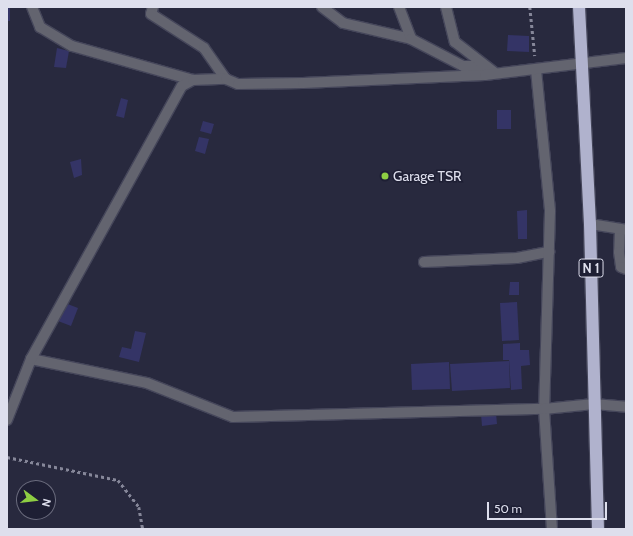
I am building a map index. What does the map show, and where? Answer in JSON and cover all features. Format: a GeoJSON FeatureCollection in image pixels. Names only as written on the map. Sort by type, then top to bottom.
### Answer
{"type":"FeatureCollection","features":[{"type":"Feature","properties":{"kind":"highway","name":"N 1"},"geometry":{"type":"LineString","coordinates":[[580,7],[590,224],[598,529]]}},
{"type":"Feature","properties":{"kind":"street"},"geometry":{"type":"LineString","coordinates":[[32,7],[40,28],[72,46],[193,80],[226,79],[238,84],[303,84],[536,70],[626,58]]}},
{"type":"Feature","properties":{"kind":"street"},"geometry":{"type":"LineString","coordinates":[[153,7],[151,14],[204,48],[226,79]]}},
{"type":"Feature","properties":{"kind":"street"},"geometry":{"type":"LineString","coordinates":[[322,7],[344,23],[411,39],[462,66],[484,66]]}},
{"type":"Feature","properties":{"kind":"street"},"geometry":{"type":"LineString","coordinates":[[399,7],[411,39]]}},
{"type":"Feature","properties":{"kind":"street"},"geometry":{"type":"LineString","coordinates":[[446,7],[452,39],[484,66],[494,72]]}},
{"type":"Feature","properties":{"kind":"street"},"geometry":{"type":"LineString","coordinates":[[536,70],[550,211],[544,409],[552,529]]}},
{"type":"Feature","properties":{"kind":"street"},"geometry":{"type":"LineString","coordinates":[[7,420],[32,359],[182,86],[193,80]]}},
{"type":"Feature","properties":{"kind":"street"},"geometry":{"type":"LineString","coordinates":[[590,224],[623,229],[619,252],[621,267],[626,269]]}},
{"type":"Feature","properties":{"kind":"street"},"geometry":{"type":"LineString","coordinates":[[424,262],[517,258],[549,252]]}},
{"type":"Feature","properties":{"kind":"street"},"geometry":{"type":"LineString","coordinates":[[32,359],[147,383],[233,417],[544,409],[594,404],[626,407]]}},
{"type":"Feature","properties":{"kind":"path"},"geometry":{"type":"LineString","coordinates":[[530,7],[536,70]]}},
{"type":"Feature","properties":{"kind":"path"},"geometry":{"type":"LineString","coordinates":[[7,456],[118,480],[139,508],[143,529]]}},
{"type":"Feature","properties":{"kind":"building"},"geometry":{"type":"Polygon","coordinates":[[[7,7],[10,7],[10,21],[7,21],[7,7]]]}},
{"type":"Feature","properties":{"kind":"building"},"geometry":{"type":"Polygon","coordinates":[[[508,35],[529,36],[529,52],[507,51],[508,35]]]}},
{"type":"Feature","properties":{"kind":"building"},"geometry":{"type":"Polygon","coordinates":[[[57,48],[69,51],[66,68],[54,67],[57,48]]]}},
{"type":"Feature","properties":{"kind":"building"},"geometry":{"type":"Polygon","coordinates":[[[121,98],[128,100],[124,118],[116,116],[121,98]]]}},
{"type":"Feature","properties":{"kind":"building"},"geometry":{"type":"Polygon","coordinates":[[[497,110],[511,110],[511,129],[497,129],[497,110]]]}},
{"type":"Feature","properties":{"kind":"building"},"geometry":{"type":"Polygon","coordinates":[[[203,121],[214,124],[211,134],[200,131],[203,121]]]}},
{"type":"Feature","properties":{"kind":"building"},"geometry":{"type":"Polygon","coordinates":[[[199,137],[209,139],[205,154],[195,151],[199,137]]]}},
{"type":"Feature","properties":{"kind":"building"},"geometry":{"type":"Polygon","coordinates":[[[81,159],[82,175],[74,178],[70,162],[81,159]]]}},
{"type":"Feature","properties":{"kind":"building"},"geometry":{"type":"Polygon","coordinates":[[[527,210],[527,239],[518,239],[517,211],[527,210]]]}},
{"type":"Feature","properties":{"kind":"building"},"geometry":{"type":"Polygon","coordinates":[[[510,282],[519,282],[519,295],[509,295],[510,282]]]}},
{"type":"Feature","properties":{"kind":"building"},"geometry":{"type":"Polygon","coordinates":[[[517,302],[519,340],[502,341],[500,303],[517,302]]]}},
{"type":"Feature","properties":{"kind":"building"},"geometry":{"type":"Polygon","coordinates":[[[65,303],[78,308],[71,326],[58,321],[65,303]]]}},
{"type":"Feature","properties":{"kind":"building"},"geometry":{"type":"Polygon","coordinates":[[[135,331],[146,333],[139,362],[119,357],[122,347],[131,349],[135,331]]]}},
{"type":"Feature","properties":{"kind":"building"},"geometry":{"type":"Polygon","coordinates":[[[520,343],[520,350],[529,350],[530,365],[521,366],[522,389],[511,390],[509,360],[503,360],[503,344],[520,343]]]}},
{"type":"Feature","properties":{"kind":"building"},"geometry":{"type":"Polygon","coordinates":[[[509,361],[510,388],[452,391],[450,364],[509,361]]]}},
{"type":"Feature","properties":{"kind":"building"},"geometry":{"type":"Polygon","coordinates":[[[449,362],[450,389],[412,390],[411,364],[449,362]]]}},
{"type":"Feature","properties":{"kind":"building"},"geometry":{"type":"Polygon","coordinates":[[[496,413],[497,424],[482,426],[481,414],[496,413]]]}},
{"type":"Feature","properties":{"kind":"place","name":"Garage TSR"},"geometry":{"type":"Point","coordinates":[385,176]}}]}
